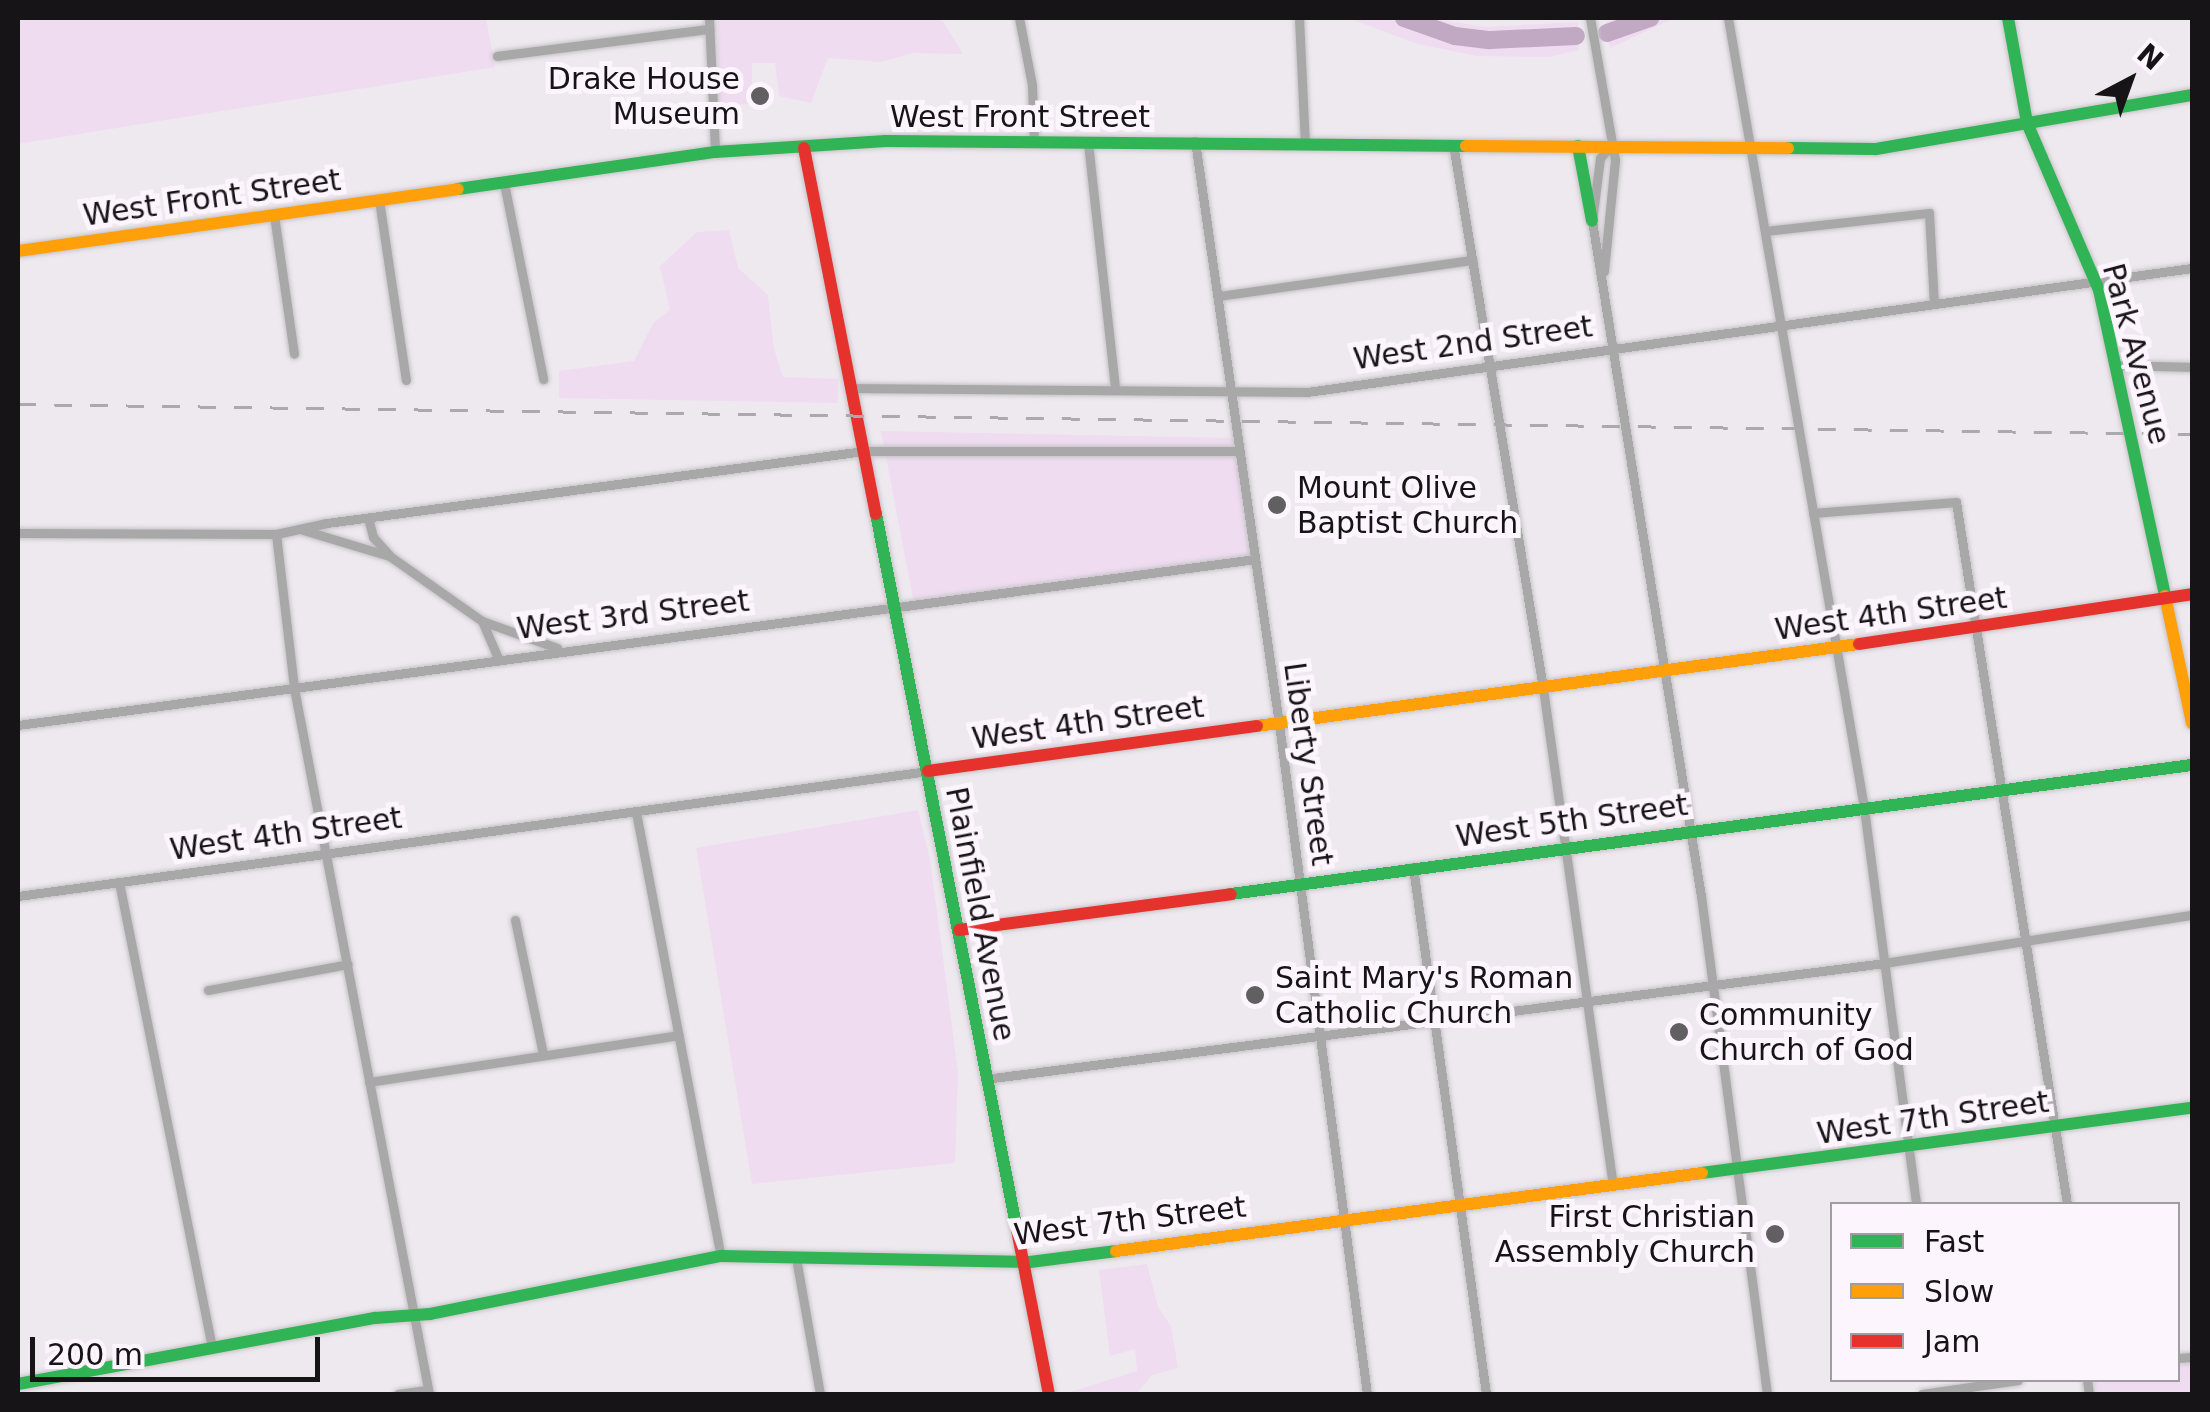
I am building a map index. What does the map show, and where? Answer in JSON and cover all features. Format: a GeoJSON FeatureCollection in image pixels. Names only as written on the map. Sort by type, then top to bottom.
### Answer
{"type":"FeatureCollection","features":[{"type":"Feature","properties":{"kind":"main road","name":"Park Avenue"},"geometry":{"type":"LineString","coordinates":[[2008,18],[2028,123],[2096,282],[2118,366],[2192,723]]}},
{"type":"Feature","properties":{"kind":"main road","name":"West Front Street"},"geometry":{"type":"LineString","coordinates":[[18,251],[715,152],[886,141],[1876,148],[2192,94]]}},
{"type":"Feature","properties":{"kind":"main road"},"geometry":{"type":"LineString","coordinates":[[1578,146],[1592,220]]}},
{"type":"Feature","properties":{"kind":"main road","name":"Plainfield Avenue"},"geometry":{"type":"LineString","coordinates":[[804,148],[1049,1394]]}},
{"type":"Feature","properties":{"kind":"main road","name":"West 4th Street"},"geometry":{"type":"LineString","coordinates":[[928,771],[1836,648],[2192,594]]}},
{"type":"Feature","properties":{"kind":"main road","name":"West 5th Street"},"geometry":{"type":"LineString","coordinates":[[959,930],[1413,866],[2192,766]]}},
{"type":"Feature","properties":{"kind":"main road","name":"West 7th Street"},"geometry":{"type":"LineString","coordinates":[[18,1384],[722,1256],[767,1253],[796,1258],[1023,1262],[2192,1108]]}},
{"type":"Feature","properties":{"kind":"street"},"geometry":{"type":"LineString","coordinates":[[1019,18],[1032,85],[1034,142]]}},
{"type":"Feature","properties":{"kind":"street"},"geometry":{"type":"LineString","coordinates":[[1299,18],[1306,144]]}},
{"type":"Feature","properties":{"kind":"street"},"geometry":{"type":"LineString","coordinates":[[1728,18],[1864,808],[1916,1202]]}},
{"type":"Feature","properties":{"kind":"street"},"geometry":{"type":"LineString","coordinates":[[1590,21],[1616,160],[1604,274]]}},
{"type":"Feature","properties":{"kind":"street"},"geometry":{"type":"LineString","coordinates":[[496,56],[709,23],[715,152]]}},
{"type":"Feature","properties":{"kind":"street","name":"Liberty Street"},"geometry":{"type":"LineString","coordinates":[[1195,141],[1278,722],[1367,1394]]}},
{"type":"Feature","properties":{"kind":"street"},"geometry":{"type":"LineString","coordinates":[[1088,143],[1115,388]]}},
{"type":"Feature","properties":{"kind":"street"},"geometry":{"type":"LineString","coordinates":[[1453,144],[1543,688],[1613,1186]]}},
{"type":"Feature","properties":{"kind":"street"},"geometry":{"type":"LineString","coordinates":[[1611,146],[1600,158],[1592,220],[1604,274],[1689,830],[1767,1394]]}},
{"type":"Feature","properties":{"kind":"street"},"geometry":{"type":"LineString","coordinates":[[504,182],[543,379]]}},
{"type":"Feature","properties":{"kind":"street"},"geometry":{"type":"LineString","coordinates":[[379,200],[406,380]]}},
{"type":"Feature","properties":{"kind":"street"},"geometry":{"type":"LineString","coordinates":[[1765,231],[1929,213],[1934,304]]}},
{"type":"Feature","properties":{"kind":"street"},"geometry":{"type":"LineString","coordinates":[[274,215],[294,354]]}},
{"type":"Feature","properties":{"kind":"street"},"geometry":{"type":"LineString","coordinates":[[1218,296],[1472,260]]}},
{"type":"Feature","properties":{"kind":"street","name":"West 2nd Street"},"geometry":{"type":"LineString","coordinates":[[853,388],[1306,392],[2192,268]]}},
{"type":"Feature","properties":{"kind":"street"},"geometry":{"type":"LineString","coordinates":[[2118,366],[2192,367]]}},
{"type":"Feature","properties":{"kind":"street"},"geometry":{"type":"LineString","coordinates":[[18,533],[276,534],[864,451],[1239,451]]}},
{"type":"Feature","properties":{"kind":"street"},"geometry":{"type":"LineString","coordinates":[[1813,513],[1956,502],[2058,1127],[2067,1202]]}},
{"type":"Feature","properties":{"kind":"street"},"geometry":{"type":"LineString","coordinates":[[368,518],[373,537],[392,557],[482,620],[559,649]]}},
{"type":"Feature","properties":{"kind":"street"},"geometry":{"type":"LineString","coordinates":[[301,529],[392,557]]}},
{"type":"Feature","properties":{"kind":"street"},"geometry":{"type":"LineString","coordinates":[[276,534],[294,688],[428,1392],[398,1394]]}},
{"type":"Feature","properties":{"kind":"street","name":"West 3rd Street"},"geometry":{"type":"LineString","coordinates":[[18,725],[559,649],[1255,559]]}},
{"type":"Feature","properties":{"kind":"street"},"geometry":{"type":"LineString","coordinates":[[482,620],[498,658]]}},
{"type":"Feature","properties":{"kind":"street","name":"West 4th Street"},"geometry":{"type":"LineString","coordinates":[[18,896],[928,771]]}},
{"type":"Feature","properties":{"kind":"street"},"geometry":{"type":"LineString","coordinates":[[636,812],[722,1256]]}},
{"type":"Feature","properties":{"kind":"street"},"geometry":{"type":"LineString","coordinates":[[1413,866],[1486,1394]]}},
{"type":"Feature","properties":{"kind":"street"},"geometry":{"type":"LineString","coordinates":[[119,882],[212,1348]]}},
{"type":"Feature","properties":{"kind":"street"},"geometry":{"type":"LineString","coordinates":[[985,1079],[1884,963],[2192,916]]}},
{"type":"Feature","properties":{"kind":"street"},"geometry":{"type":"LineString","coordinates":[[516,920],[543,1054]]}},
{"type":"Feature","properties":{"kind":"street"},"geometry":{"type":"LineString","coordinates":[[208,990],[348,964]]}},
{"type":"Feature","properties":{"kind":"street"},"geometry":{"type":"LineString","coordinates":[[370,1082],[678,1034]]}},
{"type":"Feature","properties":{"kind":"street"},"geometry":{"type":"LineString","coordinates":[[796,1258],[820,1394]]}},
{"type":"Feature","properties":{"kind":"street"},"geometry":{"type":"LineString","coordinates":[[1922,1394],[2006,1382]]}},
{"type":"Feature","properties":{"kind":"shaded area"},"geometry":{"type":"Polygon","coordinates":[[[18,18],[486,18],[495,67],[18,144],[18,18]]]}},
{"type":"Feature","properties":{"kind":"shaded area"},"geometry":{"type":"Polygon","coordinates":[[[718,18],[941,18],[963,54],[913,53],[881,62],[828,58],[811,103],[779,96],[775,63],[752,63],[752,104],[718,105],[718,18]]]}},
{"type":"Feature","properties":{"kind":"shaded area"},"geometry":{"type":"Polygon","coordinates":[[[1348,18],[1429,18],[1486,27],[1578,22],[1579,50],[1549,57],[1477,56],[1418,44],[1348,18]]]}},
{"type":"Feature","properties":{"kind":"shaded area"},"geometry":{"type":"Polygon","coordinates":[[[1619,18],[1675,18],[1610,48],[1605,22],[1619,18]]]}},
{"type":"Feature","properties":{"kind":"shaded area"},"geometry":{"type":"Polygon","coordinates":[[[729,230],[738,268],[768,295],[774,349],[783,377],[838,379],[838,403],[559,398],[559,371],[634,361],[653,323],[670,310],[660,266],[697,232],[729,230]]]}},
{"type":"Feature","properties":{"kind":"shaded area"},"geometry":{"type":"Polygon","coordinates":[[[881,431],[1235,438],[1252,557],[914,604],[881,431]]]}},
{"type":"Feature","properties":{"kind":"shaded area"},"geometry":{"type":"Polygon","coordinates":[[[918,810],[930,859],[958,1072],[955,1163],[752,1184],[696,848],[918,810]]]}},
{"type":"Feature","properties":{"kind":"shaded area"},"geometry":{"type":"Polygon","coordinates":[[[1147,1264],[1158,1307],[1171,1326],[1178,1368],[1152,1375],[1136,1394],[1064,1394],[1137,1371],[1135,1349],[1110,1356],[1099,1270],[1147,1264]]]}},
{"type":"Feature","properties":{"kind":"shaded area"},"geometry":{"type":"Polygon","coordinates":[[[2192,1363],[2192,1394],[2097,1394],[2095,1382],[2180,1382],[2180,1365],[2192,1363]]]}},
{"type":"Feature","properties":{"kind":"waterway"},"geometry":{"type":"LineString","coordinates":[[1404,18],[1455,36],[1490,40],[1576,36]]}},
{"type":"Feature","properties":{"kind":"waterway"},"geometry":{"type":"LineString","coordinates":[[1607,33],[1650,18]]}},
{"type":"Feature","properties":{"kind":"railway"},"geometry":{"type":"LineString","coordinates":[[18,404],[2192,434]]}},
{"type":"Feature","properties":{"kind":"traffic: fast"},"geometry":{"type":"LineString","coordinates":[[2008,18],[2027,123],[2099,290],[2165,596]]}},
{"type":"Feature","properties":{"kind":"traffic: fast"},"geometry":{"type":"LineString","coordinates":[[1788,148],[1876,149],[2192,95]]}},
{"type":"Feature","properties":{"kind":"traffic: fast"},"geometry":{"type":"LineString","coordinates":[[458,189],[715,152],[886,141],[1466,146]]}},
{"type":"Feature","properties":{"kind":"traffic: fast"},"geometry":{"type":"LineString","coordinates":[[1578,146],[1592,221]]}},
{"type":"Feature","properties":{"kind":"traffic: fast"},"geometry":{"type":"LineString","coordinates":[[876,514],[1017,1230]]}},
{"type":"Feature","properties":{"kind":"traffic: fast"},"geometry":{"type":"LineString","coordinates":[[1231,894],[2192,765]]}},
{"type":"Feature","properties":{"kind":"traffic: fast"},"geometry":{"type":"LineString","coordinates":[[1702,1173],[2192,1108]]}},
{"type":"Feature","properties":{"kind":"traffic: fast"},"geometry":{"type":"LineString","coordinates":[[18,1384],[375,1318],[430,1314],[721,1256],[1030,1262],[1116,1251]]}},
{"type":"Feature","properties":{"kind":"traffic: slow"},"geometry":{"type":"LineString","coordinates":[[1466,146],[1788,148]]}},
{"type":"Feature","properties":{"kind":"traffic: slow"},"geometry":{"type":"LineString","coordinates":[[18,251],[458,189]]}},
{"type":"Feature","properties":{"kind":"traffic: slow"},"geometry":{"type":"LineString","coordinates":[[2165,596],[2192,723]]}},
{"type":"Feature","properties":{"kind":"traffic: slow"},"geometry":{"type":"LineString","coordinates":[[1257,726],[1859,644]]}},
{"type":"Feature","properties":{"kind":"traffic: slow"},"geometry":{"type":"LineString","coordinates":[[1116,1251],[1702,1173]]}},
{"type":"Feature","properties":{"kind":"traffic: jam"},"geometry":{"type":"LineString","coordinates":[[804,148],[876,514]]}},
{"type":"Feature","properties":{"kind":"traffic: jam"},"geometry":{"type":"LineString","coordinates":[[1859,644],[2192,594]]}},
{"type":"Feature","properties":{"kind":"traffic: jam"},"geometry":{"type":"LineString","coordinates":[[928,771],[1257,726]]}},
{"type":"Feature","properties":{"kind":"traffic: jam"},"geometry":{"type":"LineString","coordinates":[[959,930],[1231,894]]}},
{"type":"Feature","properties":{"kind":"traffic: jam"},"geometry":{"type":"LineString","coordinates":[[1017,1230],[1049,1394]]}},
{"type":"Feature","properties":{"kind":"place","name":"Drake House Museum"},"geometry":{"type":"Point","coordinates":[760,96]}},
{"type":"Feature","properties":{"kind":"place","name":"Mount Olive Baptist Church"},"geometry":{"type":"Point","coordinates":[1277,505]}},
{"type":"Feature","properties":{"kind":"place","name":"Saint Mary's Roman Catholic Church"},"geometry":{"type":"Point","coordinates":[1255,995]}},
{"type":"Feature","properties":{"kind":"place","name":"Community Church of God"},"geometry":{"type":"Point","coordinates":[1679,1032]}},
{"type":"Feature","properties":{"kind":"place","name":"First Christian Assembly Church"},"geometry":{"type":"Point","coordinates":[1775,1234]}}]}
